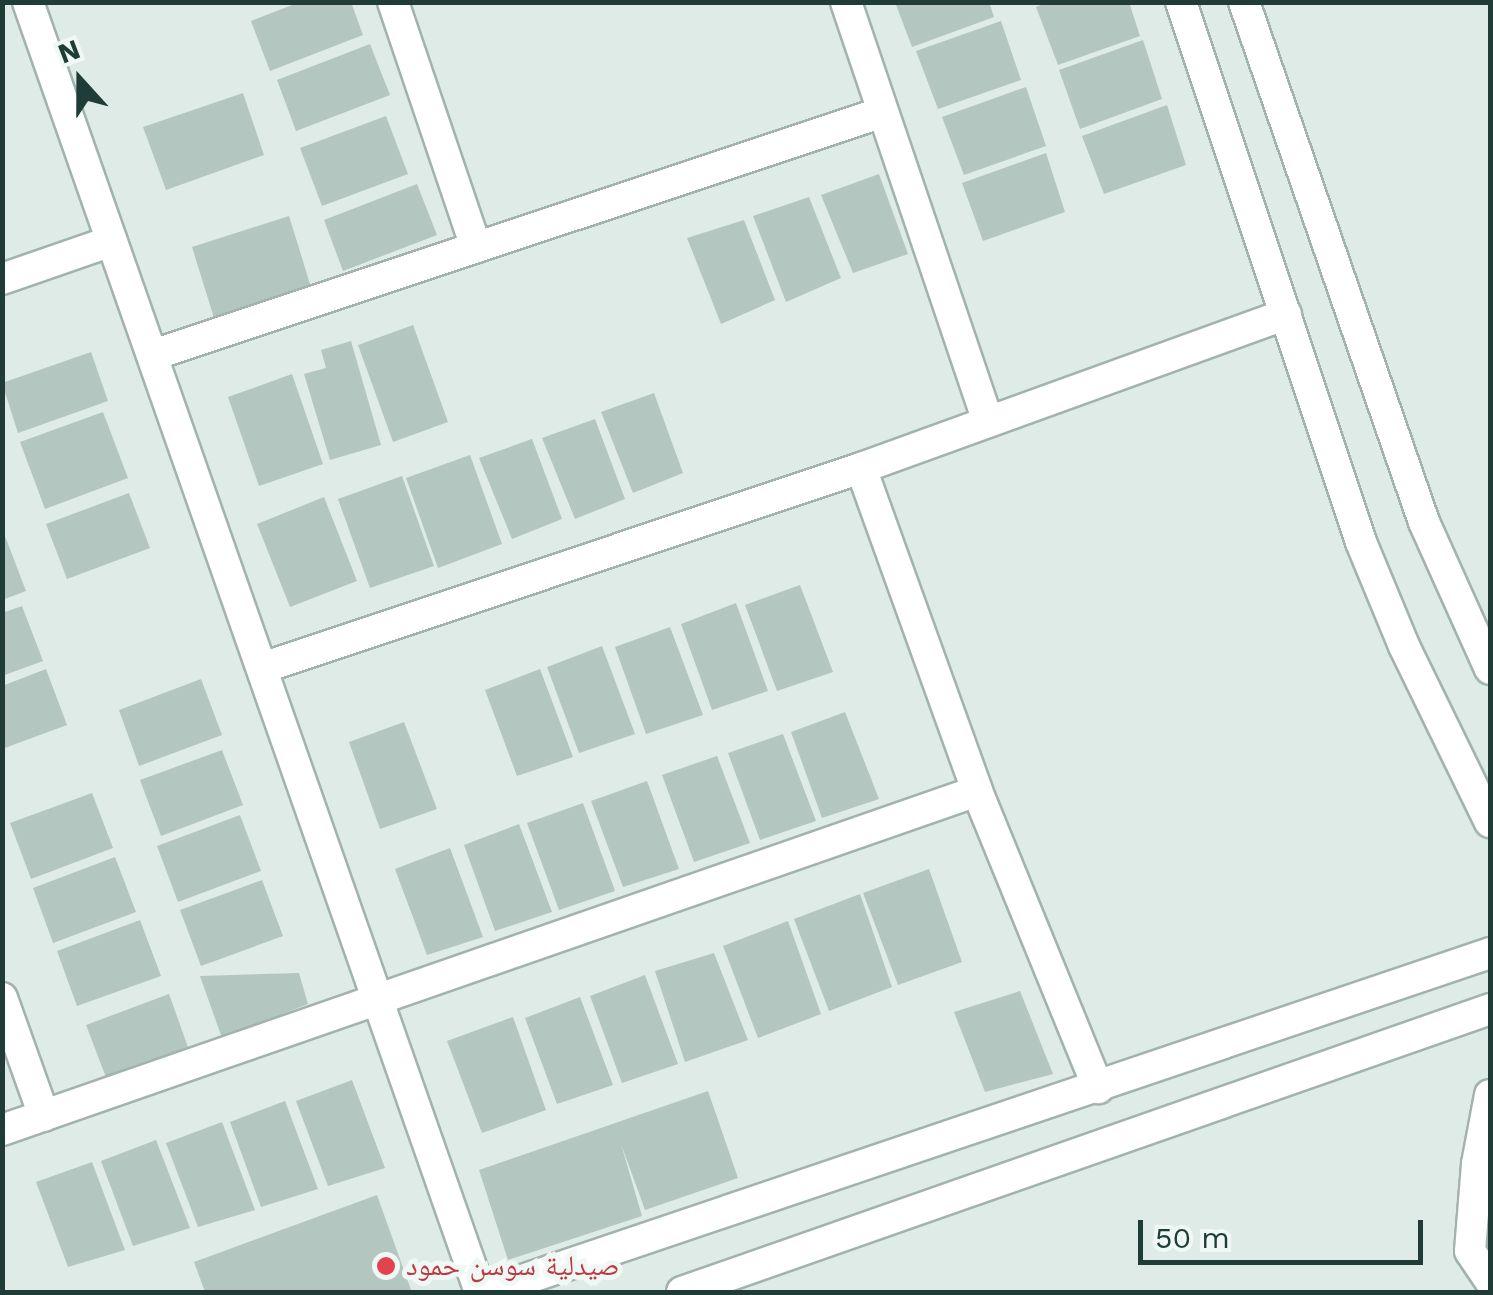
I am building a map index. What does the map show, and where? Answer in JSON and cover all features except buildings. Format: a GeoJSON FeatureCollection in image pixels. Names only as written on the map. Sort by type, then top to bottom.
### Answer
{"type":"FeatureCollection","features":[{"type":"Feature","properties":{"kind":"street"},"geometry":{"type":"LineString","coordinates":[[28,2],[377,1000],[484,1292],[1490,954]]}},
{"type":"Feature","properties":{"kind":"street"},"geometry":{"type":"LineString","coordinates":[[846,2],[988,422]]}},
{"type":"Feature","properties":{"kind":"street"},"geometry":{"type":"LineString","coordinates":[[1182,2],[1362,542],[1404,646],[1490,822]]}},
{"type":"Feature","properties":{"kind":"street"},"geometry":{"type":"LineString","coordinates":[[1244,2],[1424,522],[1490,669]]}},
{"type":"Feature","properties":{"kind":"street"},"geometry":{"type":"LineString","coordinates":[[402,5],[476,248]]}},
{"type":"Feature","properties":{"kind":"street"},"geometry":{"type":"LineString","coordinates":[[153,356],[883,112]]}},
{"type":"Feature","properties":{"kind":"street"},"geometry":{"type":"LineString","coordinates":[[2,279],[112,240]]}},
{"type":"Feature","properties":{"kind":"street"},"geometry":{"type":"LineString","coordinates":[[262,668],[861,468],[1286,314]]}},
{"type":"Feature","properties":{"kind":"street"},"geometry":{"type":"LineString","coordinates":[[861,468],[977,791],[1098,1088]]}},
{"type":"Feature","properties":{"kind":"street"},"geometry":{"type":"LineString","coordinates":[[2,1130],[977,791]]}},
{"type":"Feature","properties":{"kind":"street"},"geometry":{"type":"LineString","coordinates":[[2,998],[44,1116]]}},
{"type":"Feature","properties":{"kind":"street"},"geometry":{"type":"LineString","coordinates":[[682,1292],[1490,1009]]}},
{"type":"Feature","properties":{"kind":"street"},"geometry":{"type":"LineString","coordinates":[[1490,1095],[1477,1164],[1470,1251],[1490,1281]]}},
{"type":"Feature","properties":{"kind":"place","name":"صيدلية سوسن حمود"},"geometry":{"type":"Point","coordinates":[386,1266]}}]}
